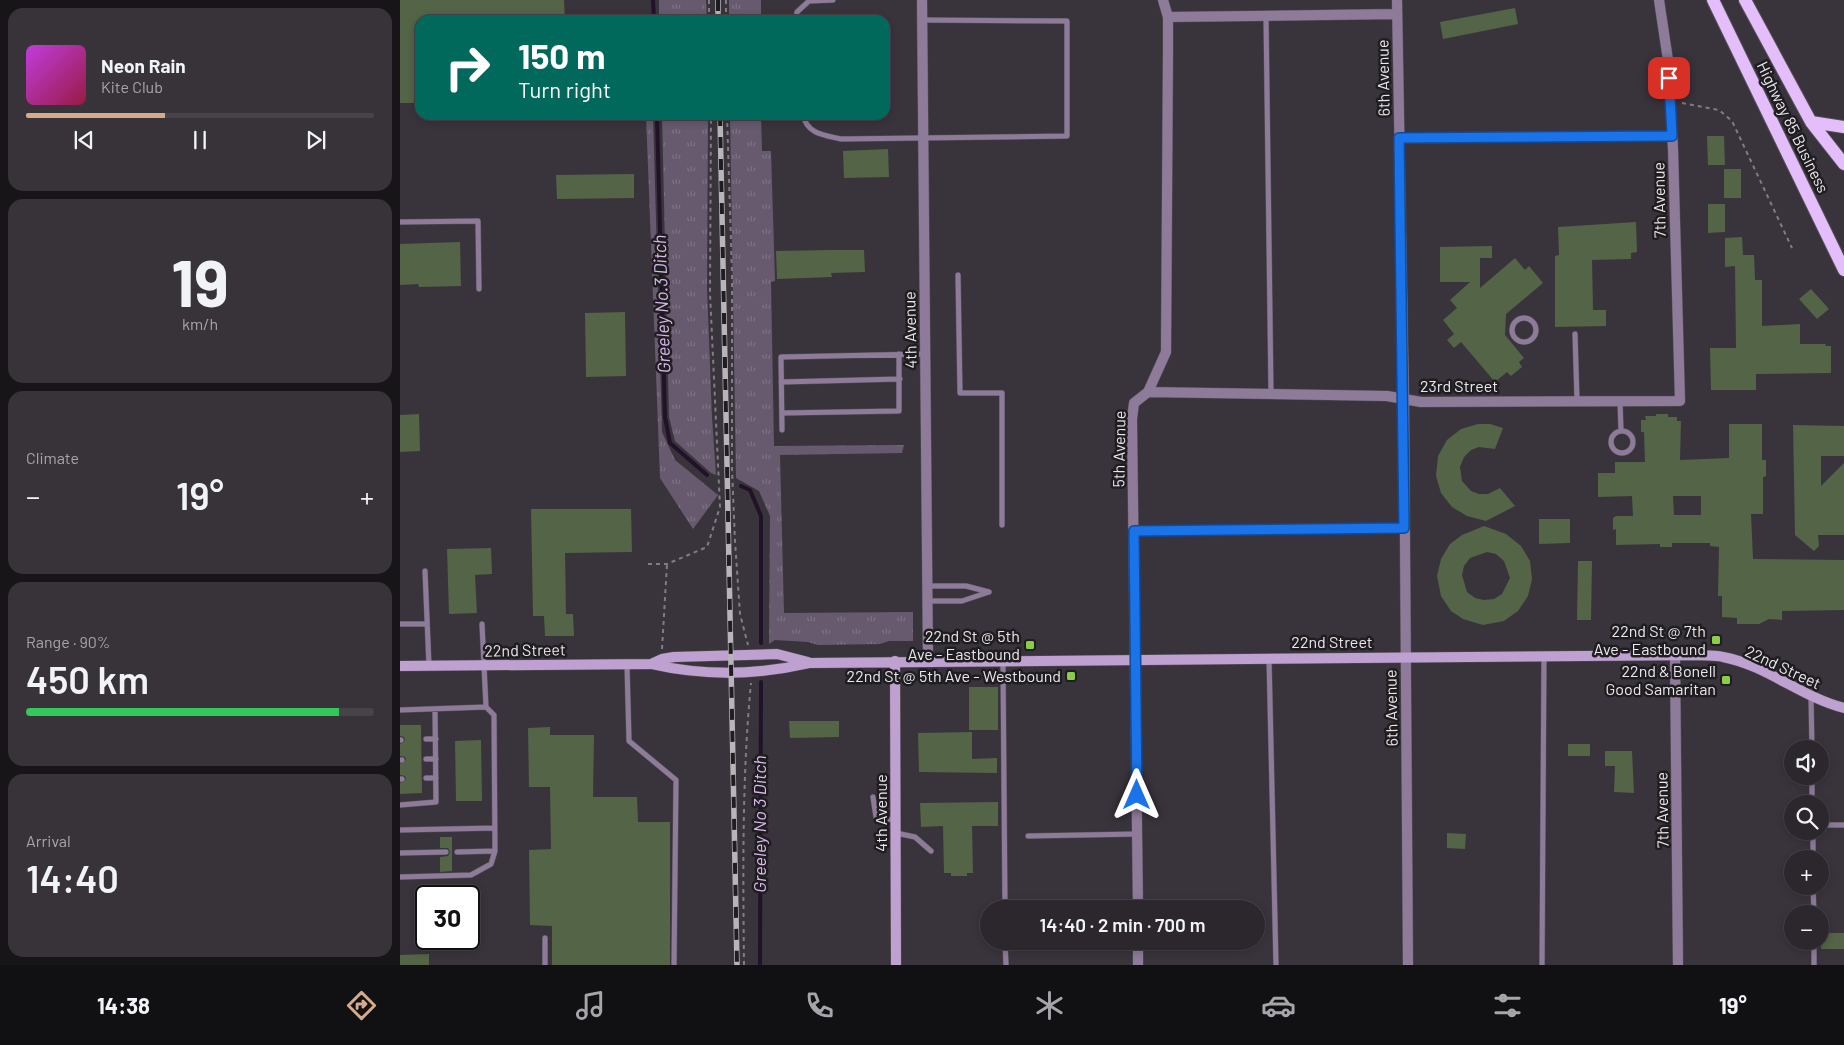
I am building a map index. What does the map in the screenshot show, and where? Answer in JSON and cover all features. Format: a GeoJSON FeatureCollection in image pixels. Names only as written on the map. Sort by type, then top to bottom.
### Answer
{"type":"FeatureCollection","features":[{"type":"Feature","properties":{"kind":"main road","name":"Highway 85 Business"},"geometry":{"type":"LineString","coordinates":[[1713,0],[1844,270]]}},
{"type":"Feature","properties":{"kind":"main road","name":"Highway 85 Business"},"geometry":{"type":"LineString","coordinates":[[1746,0],[1810,122],[1844,164]]}},
{"type":"Feature","properties":{"kind":"main road"},"geometry":{"type":"LineString","coordinates":[[1810,122],[1844,127]]}},
{"type":"Feature","properties":{"kind":"street","name":"4th Avenue"},"geometry":{"type":"LineString","coordinates":[[922,0],[928,661]]}},
{"type":"Feature","properties":{"kind":"street","name":"5th Avenue"},"geometry":{"type":"LineString","coordinates":[[1138,900],[1132,419],[1134,403],[1148,392],[1166,352],[1168,17],[1163,0]]}},
{"type":"Feature","properties":{"kind":"street","name":"6th Avenue"},"geometry":{"type":"LineString","coordinates":[[1397,0],[1404,400],[1408,965]]}},
{"type":"Feature","properties":{"kind":"street","name":"7th Avenue"},"geometry":{"type":"LineString","coordinates":[[1659,0],[1668,60],[1672,136],[1680,401]]}},
{"type":"Feature","properties":{"kind":"street"},"geometry":{"type":"LineString","coordinates":[[1168,17],[1397,14]]}},
{"type":"Feature","properties":{"kind":"street"},"geometry":{"type":"LineString","coordinates":[[1399,138],[1672,136]]}},
{"type":"Feature","properties":{"kind":"street","name":"23rd Street"},"geometry":{"type":"LineString","coordinates":[[1148,392],[1388,396],[1421,402],[1680,401]]}},
{"type":"Feature","properties":{"kind":"street","name":"22nd Street"},"geometry":{"type":"LineString","coordinates":[[651,664],[662,658],[777,654],[810,663]]}},
{"type":"Feature","properties":{"kind":"street","name":"7th Avenue"},"geometry":{"type":"LineString","coordinates":[[1675,655],[1678,965]]}},
{"type":"Feature","properties":{"kind":"street","name":"22nd Street"},"geometry":{"type":"LineString","coordinates":[[400,666],[651,664],[676,670],[752,672],[778,670],[810,663],[895,661],[1136,658],[1723,656],[1767,674],[1811,698],[1844,708]]}},
{"type":"Feature","properties":{"kind":"street","name":"4th Avenue"},"geometry":{"type":"LineString","coordinates":[[895,661],[896,965]]}},
{"type":"Feature","properties":{"kind":"street"},"geometry":{"type":"LineString","coordinates":[[1138,950],[1138,965]]}},
{"type":"Feature","properties":{"kind":"lane"},"geometry":{"type":"LineString","coordinates":[[797,15],[809,1],[833,0]]}},
{"type":"Feature","properties":{"kind":"lane"},"geometry":{"type":"LineString","coordinates":[[1266,16],[1271,393]]}},
{"type":"Feature","properties":{"kind":"lane"},"geometry":{"type":"LineString","coordinates":[[804,120],[804,123],[817,134],[841,139],[1067,136],[1067,21],[922,20]]}},
{"type":"Feature","properties":{"kind":"lane"},"geometry":{"type":"LineString","coordinates":[[400,222],[478,221],[479,289]]}},
{"type":"Feature","properties":{"kind":"lane"},"geometry":{"type":"LineString","coordinates":[[958,275],[960,393],[1002,393],[1002,525]]}},
{"type":"Feature","properties":{"kind":"lane"},"geometry":{"type":"LineString","coordinates":[[1523,318],[1532,321],[1536,330],[1533,338],[1524,342],[1516,339],[1512,331],[1515,322],[1523,318]]}},
{"type":"Feature","properties":{"kind":"lane"},"geometry":{"type":"LineString","coordinates":[[1575,334],[1577,400]]}},
{"type":"Feature","properties":{"kind":"lane"},"geometry":{"type":"LineString","coordinates":[[782,413],[899,411],[899,354]]}},
{"type":"Feature","properties":{"kind":"lane"},"geometry":{"type":"LineString","coordinates":[[782,430],[781,357],[925,354]]}},
{"type":"Feature","properties":{"kind":"lane"},"geometry":{"type":"LineString","coordinates":[[781,382],[900,379]]}},
{"type":"Feature","properties":{"kind":"lane"},"geometry":{"type":"LineString","coordinates":[[1620,400],[1622,431]]}},
{"type":"Feature","properties":{"kind":"lane"},"geometry":{"type":"LineString","coordinates":[[1622,431],[1629,433],[1634,439],[1633,446],[1625,454],[1618,453],[1611,444],[1615,434],[1622,431]]}},
{"type":"Feature","properties":{"kind":"lane"},"geometry":{"type":"LineString","coordinates":[[1134,531],[1404,528]]}},
{"type":"Feature","properties":{"kind":"lane"},"geometry":{"type":"LineString","coordinates":[[425,571],[429,666]]}},
{"type":"Feature","properties":{"kind":"lane"},"geometry":{"type":"LineString","coordinates":[[927,586],[966,586],[989,592],[962,600],[928,601]]}},
{"type":"Feature","properties":{"kind":"lane"},"geometry":{"type":"LineString","coordinates":[[400,624],[428,624]]}},
{"type":"Feature","properties":{"kind":"lane"},"geometry":{"type":"LineString","coordinates":[[400,877],[471,875],[491,864],[495,851],[494,715],[486,707],[482,624]]}},
{"type":"Feature","properties":{"kind":"lane"},"geometry":{"type":"LineString","coordinates":[[1542,965],[1544,656]]}},
{"type":"Feature","properties":{"kind":"lane"},"geometry":{"type":"LineString","coordinates":[[1269,658],[1276,965]]}},
{"type":"Feature","properties":{"kind":"lane"},"geometry":{"type":"LineString","coordinates":[[1003,660],[1005,900]]}},
{"type":"Feature","properties":{"kind":"lane"},"geometry":{"type":"LineString","coordinates":[[627,664],[629,741],[676,780],[674,965]]}},
{"type":"Feature","properties":{"kind":"lane"},"geometry":{"type":"LineString","coordinates":[[1811,698],[1812,740]]}},
{"type":"Feature","properties":{"kind":"lane"},"geometry":{"type":"LineString","coordinates":[[400,710],[486,707]]}},
{"type":"Feature","properties":{"kind":"lane"},"geometry":{"type":"LineString","coordinates":[[400,805],[436,802],[435,709]]}},
{"type":"Feature","properties":{"kind":"lane"},"geometry":{"type":"LineString","coordinates":[[426,739],[436,739]]}},
{"type":"Feature","properties":{"kind":"lane"},"geometry":{"type":"LineString","coordinates":[[426,759],[436,759]]}},
{"type":"Feature","properties":{"kind":"lane"},"geometry":{"type":"LineString","coordinates":[[426,778],[436,778]]}},
{"type":"Feature","properties":{"kind":"lane"},"geometry":{"type":"LineString","coordinates":[[873,797],[876,817],[881,820],[896,819]]}},
{"type":"Feature","properties":{"kind":"lane"},"geometry":{"type":"LineString","coordinates":[[1829,825],[1844,825]]}},
{"type":"Feature","properties":{"kind":"lane"},"geometry":{"type":"LineString","coordinates":[[400,830],[495,828]]}},
{"type":"Feature","properties":{"kind":"lane"},"geometry":{"type":"LineString","coordinates":[[896,833],[915,837],[931,851]]}},
{"type":"Feature","properties":{"kind":"lane"},"geometry":{"type":"LineString","coordinates":[[1028,836],[1137,834]]}},
{"type":"Feature","properties":{"kind":"lane"},"geometry":{"type":"LineString","coordinates":[[457,852],[495,851]]}},
{"type":"Feature","properties":{"kind":"lane"},"geometry":{"type":"LineString","coordinates":[[400,853],[446,852]]}},
{"type":"Feature","properties":{"kind":"lane"},"geometry":{"type":"LineString","coordinates":[[545,938],[545,965]]}},
{"type":"Feature","properties":{"kind":"lane"},"geometry":{"type":"LineString","coordinates":[[1005,950],[1006,965]]}},
{"type":"Feature","properties":{"kind":"lane"},"geometry":{"type":"LineString","coordinates":[[1814,950],[1814,965]]}},
{"type":"Feature","properties":{"kind":"path"},"geometry":{"type":"LineString","coordinates":[[708,0],[709,15]]}},
{"type":"Feature","properties":{"kind":"path"},"geometry":{"type":"LineString","coordinates":[[726,0],[726,15]]}},
{"type":"Feature","properties":{"kind":"path"},"geometry":{"type":"LineString","coordinates":[[1670,101],[1719,110],[1732,121],[1792,248]]}},
{"type":"Feature","properties":{"kind":"path"},"geometry":{"type":"LineString","coordinates":[[648,564],[667,564],[707,547],[720,506],[720,470],[710,293],[711,120]]}},
{"type":"Feature","properties":{"kind":"path"},"geometry":{"type":"LineString","coordinates":[[727,120],[732,274],[732,469],[740,614],[748,655]]}},
{"type":"Feature","properties":{"kind":"path"},"geometry":{"type":"LineString","coordinates":[[662,658],[667,564]]}},
{"type":"Feature","properties":{"kind":"path"},"geometry":{"type":"LineString","coordinates":[[744,965],[744,825],[747,722],[752,672]]}},
{"type":"Feature","properties":{"kind":"green space"},"geometry":{"type":"Polygon","coordinates":[[[659,0],[706,0],[707,15],[659,15],[659,0]]]}},
{"type":"Feature","properties":{"kind":"green space"},"geometry":{"type":"Polygon","coordinates":[[[729,0],[761,0],[761,15],[729,15],[729,0]]]}},
{"type":"Feature","properties":{"kind":"green space"},"geometry":{"type":"Polygon","coordinates":[[[646,120],[653,120],[662,432],[675,460],[718,495],[693,529],[660,478],[646,120]]]}},
{"type":"Feature","properties":{"kind":"green space"},"geometry":{"type":"Polygon","coordinates":[[[662,120],[708,120],[707,289],[716,475],[711,473],[675,441],[669,417],[662,120]]]}},
{"type":"Feature","properties":{"kind":"green space"},"geometry":{"type":"Polygon","coordinates":[[[730,120],[761,120],[762,151],[771,151],[775,281],[771,282],[774,446],[904,445],[902,453],[780,455],[784,613],[913,612],[913,641],[889,641],[880,644],[818,645],[808,642],[775,640],[769,644],[770,516],[759,491],[736,478],[730,120]]]}},
{"type":"Feature","properties":{"kind":"building"},"geometry":{"type":"Polygon","coordinates":[[[400,0],[564,0],[565,15],[415,15],[415,103],[400,103],[400,0]]]}},
{"type":"Feature","properties":{"kind":"building"},"geometry":{"type":"Polygon","coordinates":[[[1515,8],[1518,24],[1443,39],[1440,22],[1515,8]]]}},
{"type":"Feature","properties":{"kind":"building"},"geometry":{"type":"Polygon","coordinates":[[[1707,136],[1724,136],[1725,165],[1708,165],[1707,136]]]}},
{"type":"Feature","properties":{"kind":"building"},"geometry":{"type":"Polygon","coordinates":[[[888,149],[889,177],[844,178],[843,151],[888,149]]]}},
{"type":"Feature","properties":{"kind":"building"},"geometry":{"type":"Polygon","coordinates":[[[1724,169],[1741,169],[1741,198],[1724,198],[1724,169]]]}},
{"type":"Feature","properties":{"kind":"building"},"geometry":{"type":"Polygon","coordinates":[[[634,174],[634,198],[557,199],[556,175],[634,174]]]}},
{"type":"Feature","properties":{"kind":"building"},"geometry":{"type":"Polygon","coordinates":[[[1708,204],[1725,204],[1725,232],[1708,233],[1708,204]]]}},
{"type":"Feature","properties":{"kind":"building"},"geometry":{"type":"Polygon","coordinates":[[[1636,222],[1637,252],[1631,253],[1631,259],[1592,260],[1593,310],[1606,310],[1606,326],[1555,327],[1555,256],[1559,255],[1558,227],[1636,222]]]}},
{"type":"Feature","properties":{"kind":"building"},"geometry":{"type":"Polygon","coordinates":[[[1742,237],[1743,255],[1754,255],[1755,280],[1762,280],[1762,326],[1800,324],[1800,344],[1826,344],[1825,346],[1831,346],[1831,373],[1756,374],[1756,390],[1711,390],[1710,348],[1736,348],[1735,266],[1725,267],[1725,238],[1742,237]]]}},
{"type":"Feature","properties":{"kind":"building"},"geometry":{"type":"Polygon","coordinates":[[[460,242],[461,286],[419,287],[418,284],[400,285],[400,244],[460,242]]]}},
{"type":"Feature","properties":{"kind":"building"},"geometry":{"type":"Polygon","coordinates":[[[1492,246],[1492,258],[1480,258],[1480,288],[1515,258],[1525,270],[1529,266],[1543,283],[1506,314],[1505,335],[1524,358],[1519,362],[1522,367],[1511,376],[1507,372],[1495,382],[1461,342],[1454,348],[1447,340],[1454,334],[1443,320],[1457,308],[1450,300],[1470,282],[1440,282],[1440,247],[1492,246]]]}},
{"type":"Feature","properties":{"kind":"building"},"geometry":{"type":"Polygon","coordinates":[[[864,250],[865,272],[831,273],[832,277],[777,279],[776,251],[864,250]]]}},
{"type":"Feature","properties":{"kind":"building"},"geometry":{"type":"Polygon","coordinates":[[[1811,289],[1829,309],[1817,319],[1799,299],[1811,289]]]}},
{"type":"Feature","properties":{"kind":"building"},"geometry":{"type":"Polygon","coordinates":[[[625,312],[626,376],[586,377],[585,313],[625,312]]]}},
{"type":"Feature","properties":{"kind":"building"},"geometry":{"type":"Polygon","coordinates":[[[419,414],[420,451],[400,452],[400,415],[419,414]]]}},
{"type":"Feature","properties":{"kind":"building"},"geometry":{"type":"Polygon","coordinates":[[[1656,414],[1668,414],[1668,417],[1677,417],[1677,421],[1681,421],[1680,460],[1729,458],[1729,424],[1762,424],[1762,460],[1766,460],[1766,476],[1763,477],[1763,514],[1751,514],[1753,559],[1844,560],[1844,610],[1782,611],[1782,620],[1769,619],[1759,624],[1737,624],[1737,618],[1722,617],[1722,596],[1718,596],[1719,547],[1710,546],[1710,543],[1672,543],[1672,547],[1660,547],[1660,544],[1616,545],[1616,529],[1613,530],[1613,518],[1616,516],[1633,516],[1632,496],[1598,497],[1598,473],[1615,473],[1615,462],[1645,462],[1644,432],[1641,432],[1641,420],[1646,420],[1645,416],[1656,416],[1656,414]],[[1673,496],[1674,515],[1701,515],[1701,496],[1673,496]]]}},
{"type":"Feature","properties":{"kind":"building"},"geometry":{"type":"Polygon","coordinates":[[[1478,424],[1490,424],[1503,428],[1495,449],[1479,447],[1471,450],[1464,457],[1460,467],[1462,481],[1471,491],[1479,494],[1488,494],[1500,488],[1515,506],[1486,521],[1467,516],[1452,507],[1441,493],[1436,476],[1438,456],[1447,440],[1461,429],[1478,424]]]}},
{"type":"Feature","properties":{"kind":"building"},"geometry":{"type":"Polygon","coordinates":[[[1793,425],[1844,426],[1844,456],[1821,456],[1821,486],[1844,463],[1844,535],[1818,535],[1819,546],[1814,551],[1795,535],[1793,425]]]}},
{"type":"Feature","properties":{"kind":"building"},"geometry":{"type":"Polygon","coordinates":[[[531,509],[631,509],[632,552],[565,553],[566,614],[573,614],[574,636],[545,636],[544,616],[533,616],[531,509]]]}},
{"type":"Feature","properties":{"kind":"building"},"geometry":{"type":"Polygon","coordinates":[[[1539,519],[1570,519],[1570,543],[1539,544],[1539,519]]]}},
{"type":"Feature","properties":{"kind":"building"},"geometry":{"type":"Polygon","coordinates":[[[1484,526],[1506,534],[1521,546],[1530,561],[1532,579],[1528,596],[1518,611],[1504,621],[1483,625],[1463,619],[1451,611],[1441,596],[1437,576],[1441,559],[1450,544],[1462,535],[1484,526]],[[1487,552],[1470,558],[1464,566],[1462,575],[1467,592],[1475,598],[1484,600],[1494,599],[1502,594],[1510,578],[1504,561],[1496,554],[1487,552]]]}},
{"type":"Feature","properties":{"kind":"building"},"geometry":{"type":"Polygon","coordinates":[[[491,548],[492,574],[475,575],[477,613],[449,614],[447,549],[491,548]]]}},
{"type":"Feature","properties":{"kind":"building"},"geometry":{"type":"Polygon","coordinates":[[[1578,561],[1592,561],[1591,620],[1577,620],[1578,561]]]}},
{"type":"Feature","properties":{"kind":"building"},"geometry":{"type":"Polygon","coordinates":[[[969,687],[998,687],[998,730],[969,730],[969,687]]]}},
{"type":"Feature","properties":{"kind":"building"},"geometry":{"type":"Polygon","coordinates":[[[789,721],[839,721],[839,737],[790,738],[789,721]]]}},
{"type":"Feature","properties":{"kind":"building"},"geometry":{"type":"Polygon","coordinates":[[[400,725],[421,725],[422,793],[400,794],[400,783],[406,779],[405,776],[400,775],[400,764],[406,760],[405,757],[400,756],[400,744],[405,740],[404,737],[400,736],[400,725]]]}},
{"type":"Feature","properties":{"kind":"building"},"geometry":{"type":"Polygon","coordinates":[[[550,727],[550,735],[594,735],[593,797],[637,797],[638,822],[670,822],[670,965],[552,965],[552,926],[530,925],[529,850],[551,849],[550,787],[529,787],[528,728],[550,727]]]}},
{"type":"Feature","properties":{"kind":"building"},"geometry":{"type":"Polygon","coordinates":[[[972,732],[972,759],[997,758],[997,773],[919,772],[918,733],[972,732]]]}},
{"type":"Feature","properties":{"kind":"building"},"geometry":{"type":"Polygon","coordinates":[[[481,740],[482,801],[456,801],[455,741],[481,740]]]}},
{"type":"Feature","properties":{"kind":"building"},"geometry":{"type":"Polygon","coordinates":[[[1568,744],[1590,744],[1590,756],[1568,756],[1568,744]]]}},
{"type":"Feature","properties":{"kind":"building"},"geometry":{"type":"Polygon","coordinates":[[[1605,751],[1632,751],[1634,793],[1614,792],[1615,766],[1605,766],[1605,751]]]}},
{"type":"Feature","properties":{"kind":"building"},"geometry":{"type":"Polygon","coordinates":[[[998,802],[998,826],[972,826],[973,873],[967,873],[967,876],[951,876],[951,873],[944,873],[943,826],[921,827],[920,803],[998,802]]]}},
{"type":"Feature","properties":{"kind":"building"},"geometry":{"type":"Polygon","coordinates":[[[1447,833],[1466,834],[1465,849],[1447,848],[1447,833]]]}},
{"type":"Feature","properties":{"kind":"building"},"geometry":{"type":"Polygon","coordinates":[[[440,837],[452,837],[452,871],[440,872],[440,857],[448,856],[450,852],[448,848],[440,848],[440,837]]]}},
{"type":"Feature","properties":{"kind":"building"},"geometry":{"type":"Polygon","coordinates":[[[1829,933],[1844,933],[1844,949],[1829,949],[1829,933]]]}},
{"type":"Feature","properties":{"kind":"building"},"geometry":{"type":"Polygon","coordinates":[[[429,954],[429,965],[400,965],[400,955],[429,954]]]}},
{"type":"Feature","properties":{"kind":"waterway","name":"Greeley No.3 Ditch"},"geometry":{"type":"LineString","coordinates":[[653,0],[654,15]]}},
{"type":"Feature","properties":{"kind":"waterway","name":"Greeley No.3 Ditch"},"geometry":{"type":"LineString","coordinates":[[657,120],[665,417],[670,443],[707,475]]}},
{"type":"Feature","properties":{"kind":"waterway"},"geometry":{"type":"LineString","coordinates":[[741,486],[750,490],[761,516],[761,643]]}},
{"type":"Feature","properties":{"kind":"waterway","name":"Greeley No 3 Ditch"},"geometry":{"type":"LineString","coordinates":[[760,965],[761,682]]}},
{"type":"Feature","properties":{"kind":"railway"},"geometry":{"type":"LineString","coordinates":[[718,0],[718,15]]}},
{"type":"Feature","properties":{"kind":"railway"},"geometry":{"type":"LineString","coordinates":[[720,120],[737,965]]}},
{"type":"Feature","properties":{"kind":"place","name":"22nd St @ 7th Ave - Eastbound"},"geometry":{"type":"Point","coordinates":[1716,640]}},
{"type":"Feature","properties":{"kind":"place","name":"22nd St @ 5th Ave - Eastbound"},"geometry":{"type":"Point","coordinates":[1030,645]}},
{"type":"Feature","properties":{"kind":"place","name":"22nd St @ 5th Ave - Westbound"},"geometry":{"type":"Point","coordinates":[1071,676]}},
{"type":"Feature","properties":{"kind":"place","name":"22nd & Bonell Good Samaritan"},"geometry":{"type":"Point","coordinates":[1726,680]}},
{"type":"Feature","properties":{"kind":"route"},"geometry":{"type":"LineString","coordinates":[[1137,795],[1134,531],[1404,528],[1404,400],[1399,138],[1672,136],[1669,78]]}}]}
